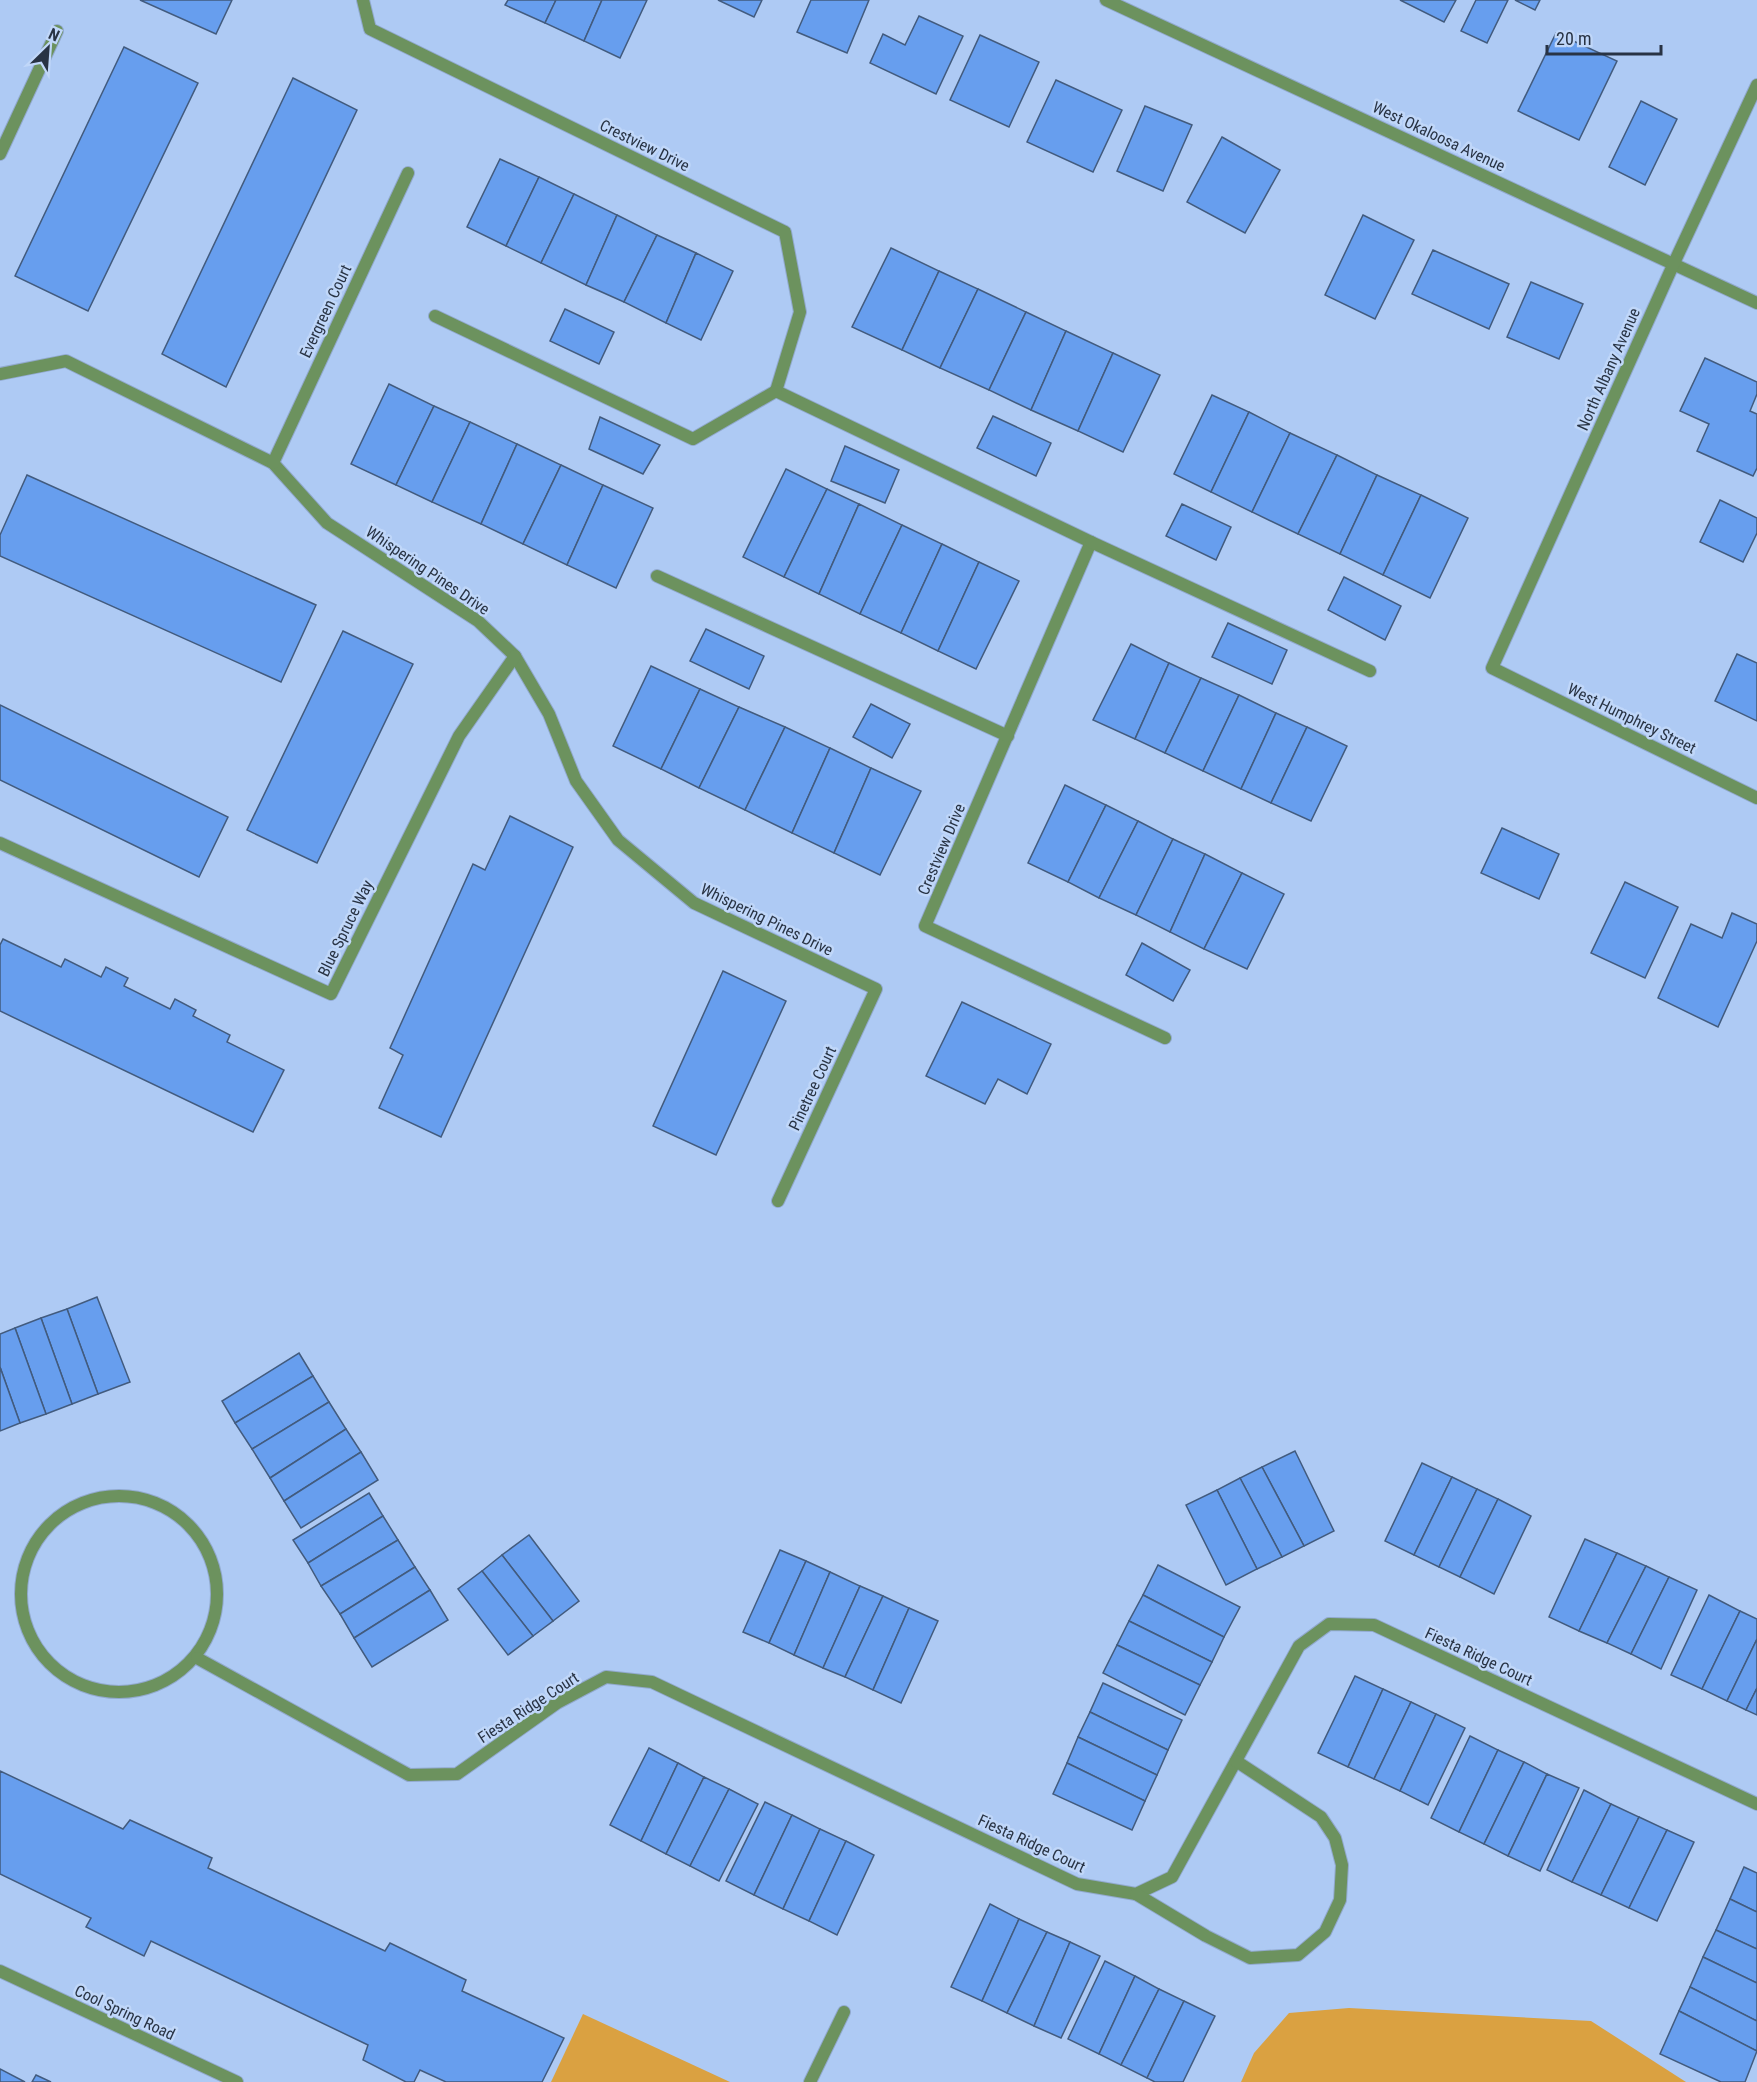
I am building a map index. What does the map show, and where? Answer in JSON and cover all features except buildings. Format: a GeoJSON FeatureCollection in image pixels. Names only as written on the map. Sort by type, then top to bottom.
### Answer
{"type":"FeatureCollection","features":[{"type":"Feature","properties":{"kind":"street","name":"Crestview Drive"},"geometry":{"type":"LineString","coordinates":[[363,0],[370,29],[785,232],[800,312],[776,391]]}},
{"type":"Feature","properties":{"kind":"street","name":"West Okaloosa Avenue"},"geometry":{"type":"LineString","coordinates":[[1106,0],[1757,303]]}},
{"type":"Feature","properties":{"kind":"street"},"geometry":{"type":"LineString","coordinates":[[0,154],[57,31]]}},
{"type":"Feature","properties":{"kind":"street","name":"North Albany Avenue"},"geometry":{"type":"LineString","coordinates":[[1492,668],[1757,85]]}},
{"type":"Feature","properties":{"kind":"street","name":"Evergreen Court"},"geometry":{"type":"LineString","coordinates":[[273,463],[408,173]]}},
{"type":"Feature","properties":{"kind":"street"},"geometry":{"type":"LineString","coordinates":[[435,316],[693,439],[776,391],[1091,543],[1370,671]]}},
{"type":"Feature","properties":{"kind":"street","name":"Whispering Pines Drive"},"geometry":{"type":"LineString","coordinates":[[0,374],[66,361],[273,463],[327,523],[478,621],[515,656],[549,714],[576,781],[618,840],[694,903],[876,989]]}},
{"type":"Feature","properties":{"kind":"street","name":"Crestview Drive"},"geometry":{"type":"LineString","coordinates":[[1091,543],[925,926],[1165,1038]]}},
{"type":"Feature","properties":{"kind":"street"},"geometry":{"type":"LineString","coordinates":[[657,576],[1008,736]]}},
{"type":"Feature","properties":{"kind":"street","name":"Blue Spruce Way"},"geometry":{"type":"LineString","coordinates":[[0,843],[331,994],[459,736],[515,656]]}},
{"type":"Feature","properties":{"kind":"street","name":"West Humphrey Street"},"geometry":{"type":"LineString","coordinates":[[1492,668],[1757,798]]}},
{"type":"Feature","properties":{"kind":"street","name":"Pinetree Court"},"geometry":{"type":"LineString","coordinates":[[778,1201],[876,989]]}},
{"type":"Feature","properties":{"kind":"street"},"geometry":{"type":"LineString","coordinates":[[135,1495],[182,1517],[213,1559],[218,1600],[219,1610],[197,1658],[156,1688],[104,1693],[56,1672],[26,1630],[24,1619],[20,1578],[42,1531],[83,1500],[135,1495]]}},
{"type":"Feature","properties":{"kind":"street","name":"Fiesta Ridge Court"},"geometry":{"type":"LineString","coordinates":[[197,1658],[409,1774],[457,1774],[557,1703],[606,1677],[652,1682],[1077,1884],[1136,1894],[1172,1877],[1299,1646],[1329,1624],[1374,1625],[1757,1804]]}},
{"type":"Feature","properties":{"kind":"street"},"geometry":{"type":"LineString","coordinates":[[1136,1894],[1206,1936],[1250,1958],[1298,1955],[1325,1932],[1340,1900],[1342,1865],[1335,1838],[1321,1817],[1236,1761]]}},
{"type":"Feature","properties":{"kind":"street","name":"Cool Spring Road"},"geometry":{"type":"LineString","coordinates":[[0,1971],[237,2082]]}},
{"type":"Feature","properties":{"kind":"street"},"geometry":{"type":"LineString","coordinates":[[810,2082],[843,2012]]}},
{"type":"Feature","properties":{"kind":"shaded area"},"geometry":{"type":"Polygon","coordinates":[[[1349,2008],[1591,2021],[1686,2082],[1241,2082],[1254,2053],[1289,2013],[1349,2008]]]}},
{"type":"Feature","properties":{"kind":"shaded area"},"geometry":{"type":"Polygon","coordinates":[[[583,2014],[730,2082],[551,2082],[583,2014]]]}}]}
